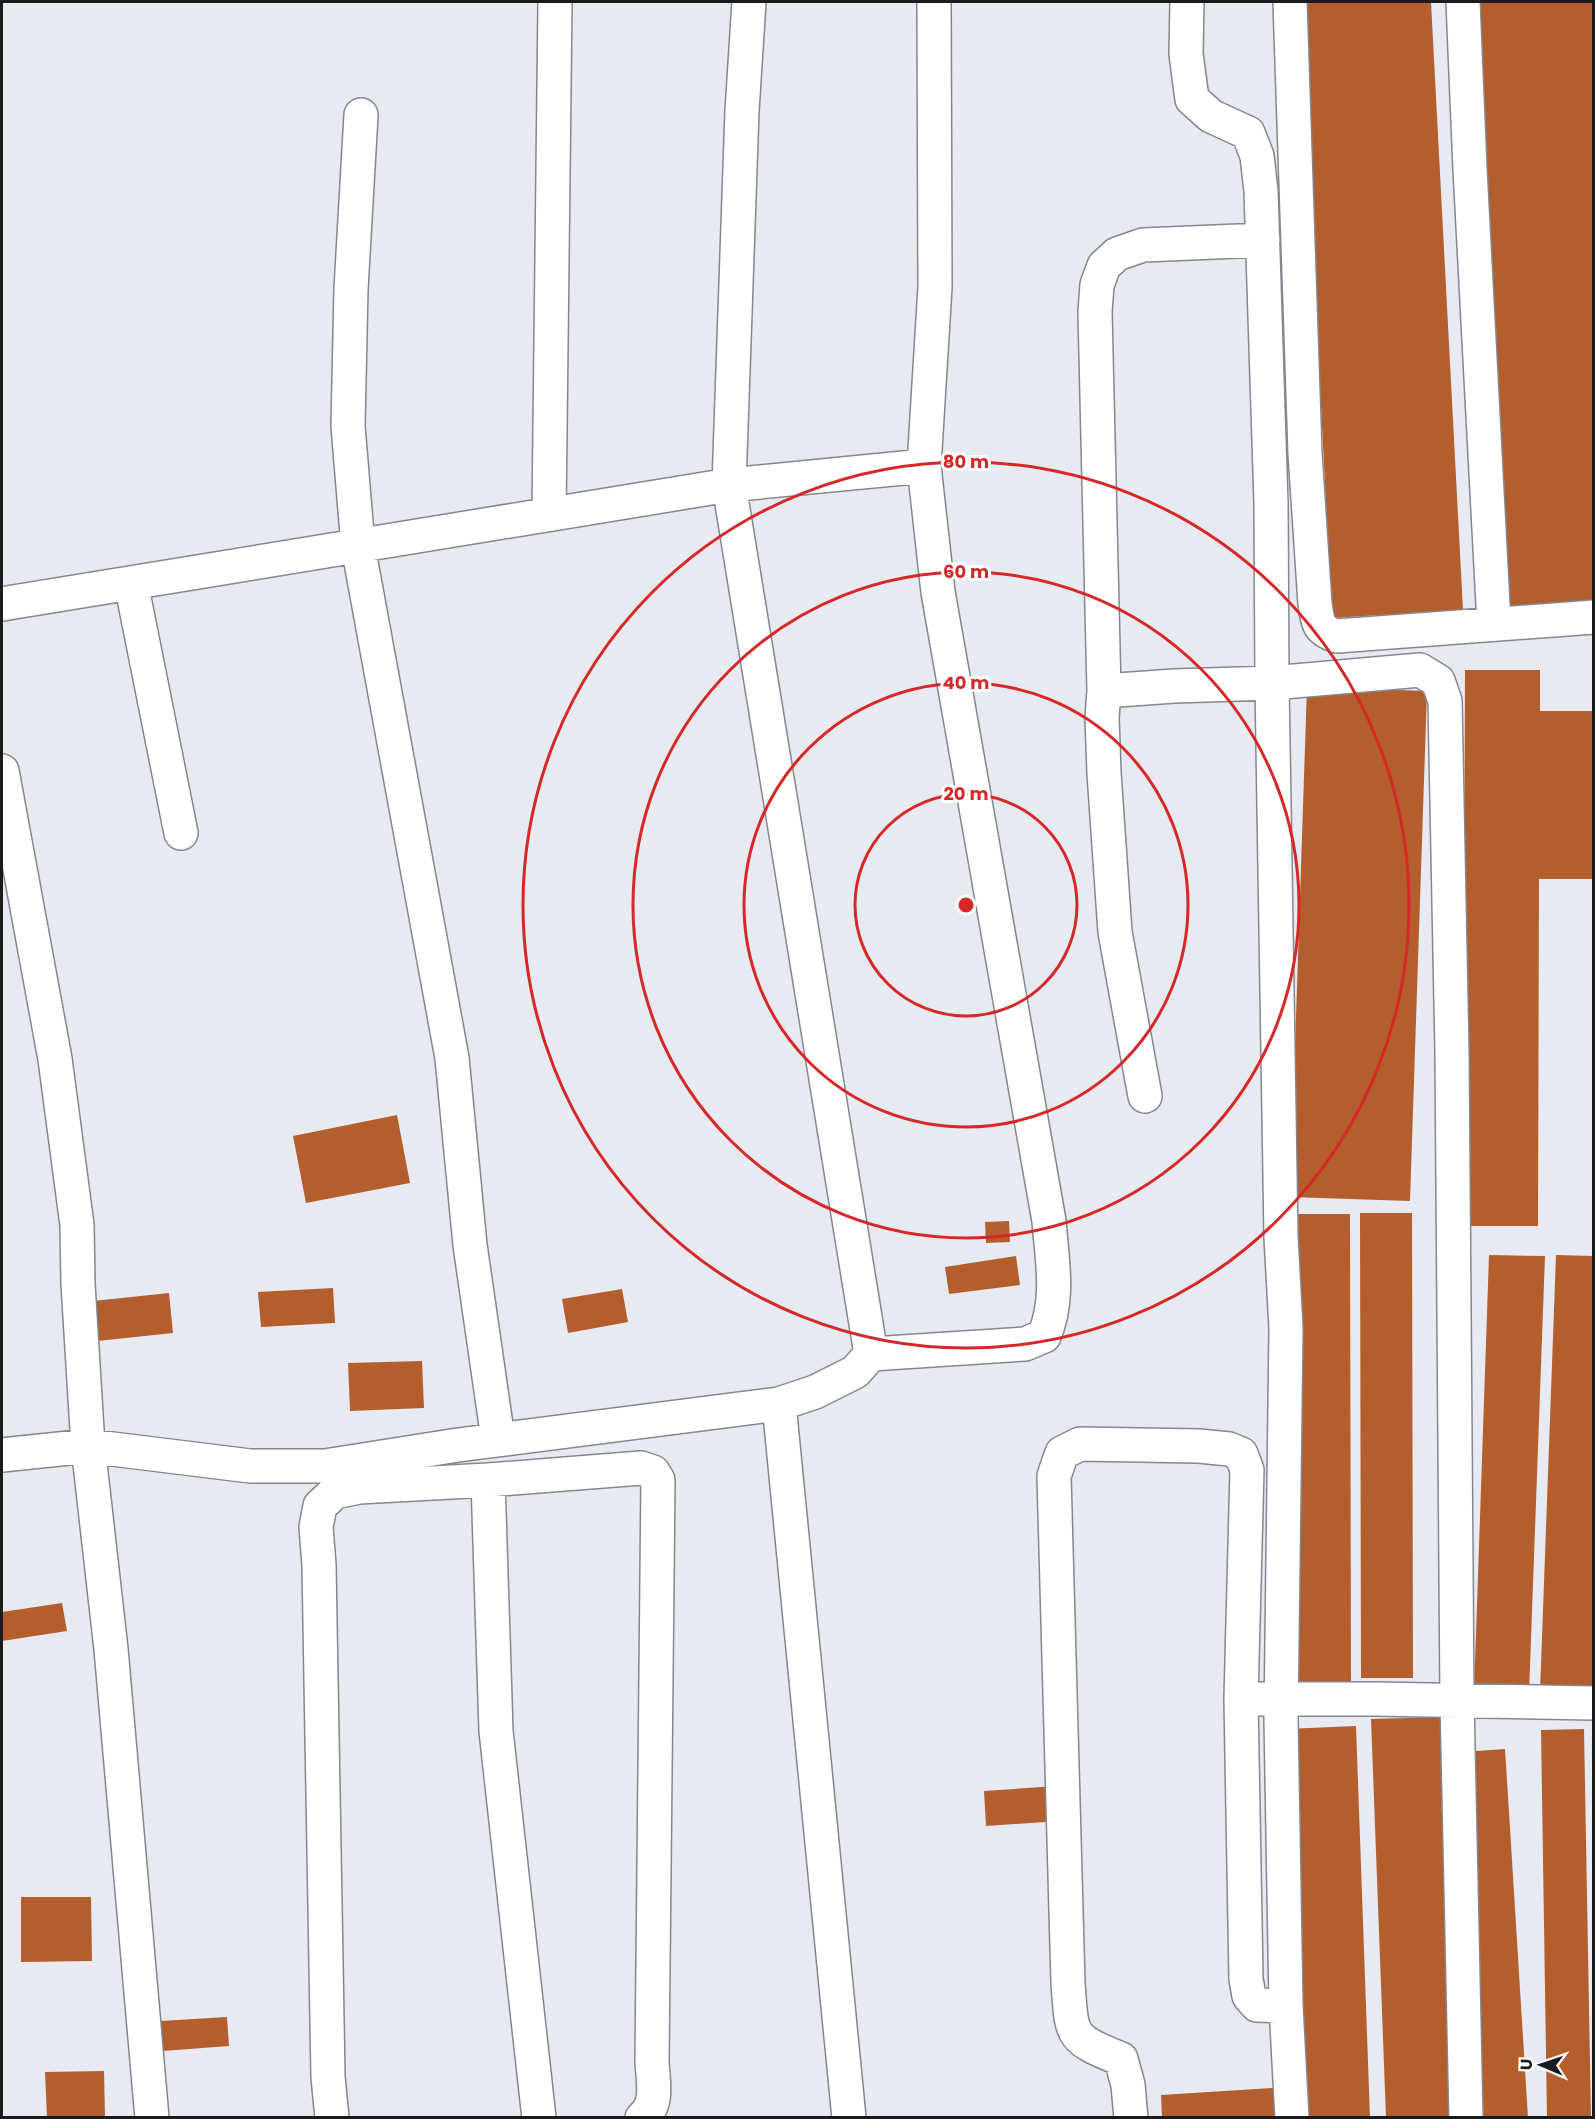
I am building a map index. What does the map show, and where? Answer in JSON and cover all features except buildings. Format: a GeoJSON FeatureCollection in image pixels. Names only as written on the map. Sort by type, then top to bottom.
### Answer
{"type":"FeatureCollection","features":[{"type":"Feature","properties":{"kind":"street"},"geometry":{"type":"LineString","coordinates":[[549,514],[555,2]]}},
{"type":"Feature","properties":{"kind":"street"},"geometry":{"type":"LineString","coordinates":[[749,2],[742,111],[729,485],[871,1354]]}},
{"type":"Feature","properties":{"kind":"street"},"geometry":{"type":"LineString","coordinates":[[2,1455],[88,1446],[250,1466],[325,1466],[498,1439],[779,1404],[815,1392],[855,1372],[871,1354],[1025,1344],[1044,1336],[1051,1320],[1054,1304],[1049,1221],[938,592],[924,466],[935,286],[934,2]]}},
{"type":"Feature","properties":{"kind":"street"},"geometry":{"type":"LineString","coordinates":[[1187,2],[1186,54],[1192,99],[1211,116],[1248,133],[1257,156],[1261,191],[1271,503],[1281,1238],[1286,1328],[1282,1699],[1286,2006],[1292,2118]]}},
{"type":"Feature","properties":{"kind":"street"},"geometry":{"type":"LineString","coordinates":[[1290,2],[1305,453],[1315,604],[1319,624],[1326,633],[1337,636],[1593,617]]}},
{"type":"Feature","properties":{"kind":"street"},"geometry":{"type":"LineString","coordinates":[[1463,2],[1494,624]]}},
{"type":"Feature","properties":{"kind":"street"},"geometry":{"type":"LineString","coordinates":[[361,115],[351,289],[348,426],[358,546],[452,1058],[470,1245],[498,1439]]}},
{"type":"Feature","properties":{"kind":"street"},"geometry":{"type":"LineString","coordinates":[[1145,1096],[1115,932],[1104,773],[1095,312],[1097,285],[1104,266],[1117,254],[1143,245],[1263,240]]}},
{"type":"Feature","properties":{"kind":"street"},"geometry":{"type":"LineString","coordinates":[[2,604],[729,485],[924,466]]}},
{"type":"Feature","properties":{"kind":"street"},"geometry":{"type":"LineString","coordinates":[[131,583],[181,833]]}},
{"type":"Feature","properties":{"kind":"street"},"geometry":{"type":"LineString","coordinates":[[1104,690],[1272,683],[1420,670],[1438,681],[1445,701],[1452,1064],[1457,1700],[1466,2118]]}},
{"type":"Feature","properties":{"kind":"street"},"geometry":{"type":"LineString","coordinates":[[2,771],[55,1059],[77,1225],[78,1284],[88,1446],[111,1648],[152,2118]]}},
{"type":"Feature","properties":{"kind":"street"},"geometry":{"type":"LineString","coordinates":[[779,1404],[849,2118]]}},
{"type":"Feature","properties":{"kind":"street"},"geometry":{"type":"LineString","coordinates":[[1131,2118],[1128,2085],[1121,2059],[1080,2041],[1071,2023],[1054,1476],[1062,1453],[1080,1444],[1199,1446],[1229,1449],[1241,1454],[1247,1470],[1241,1699],[1246,1979],[1249,1996],[1257,2005],[1286,2006]]}},
{"type":"Feature","properties":{"kind":"street"},"geometry":{"type":"LineString","coordinates":[[332,2118],[328,2077],[319,1565],[316,1527],[320,1506],[335,1492],[359,1487],[641,1468],[652,1472],[658,1480],[652,2050],[654,2101],[651,2110],[642,2118]]}},
{"type":"Feature","properties":{"kind":"street"},"geometry":{"type":"LineString","coordinates":[[488,1480],[496,1731],[539,2118]]}},
{"type":"Feature","properties":{"kind":"street"},"geometry":{"type":"LineString","coordinates":[[1241,1699],[1593,1703]]}}]}
